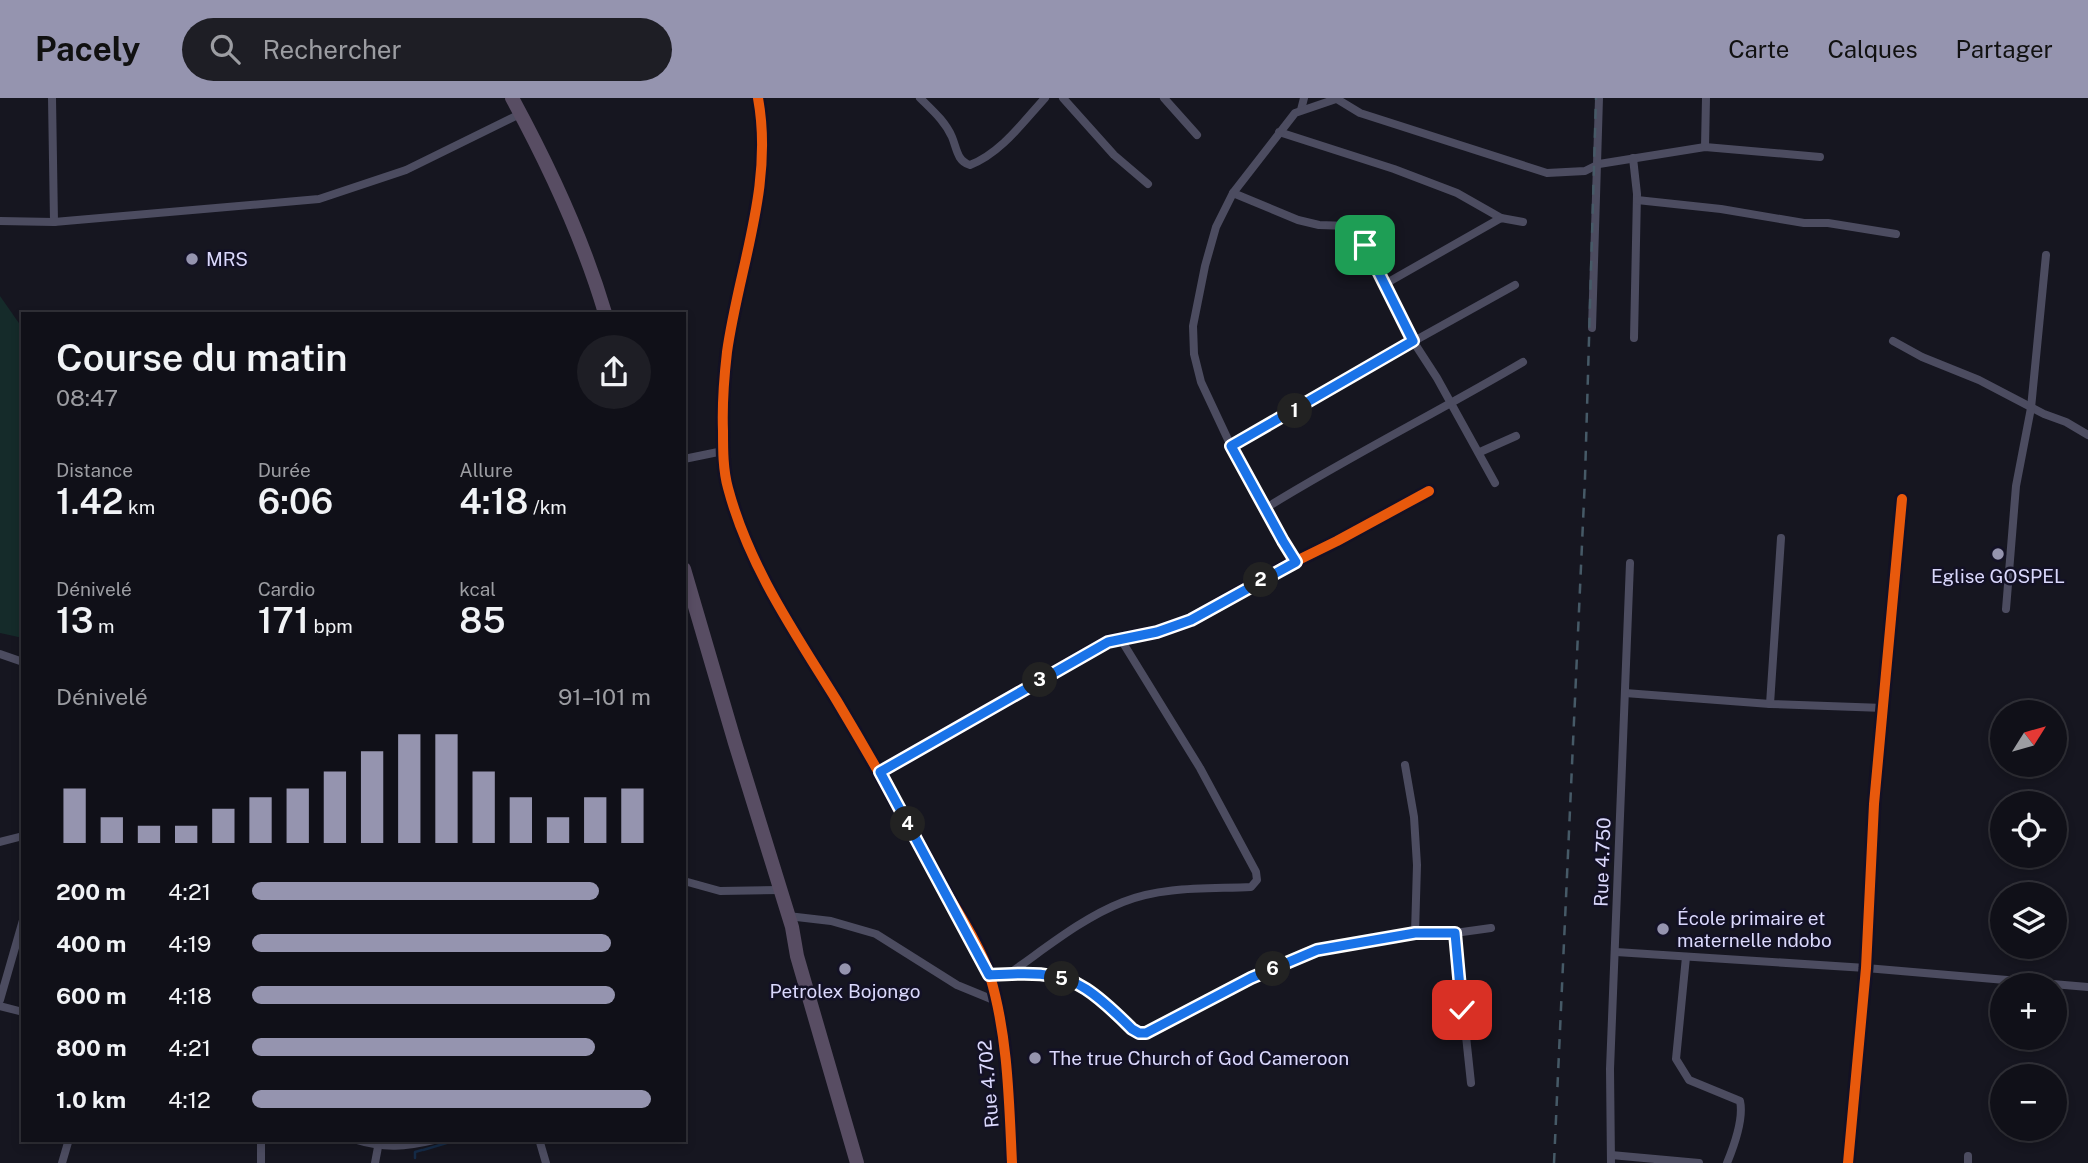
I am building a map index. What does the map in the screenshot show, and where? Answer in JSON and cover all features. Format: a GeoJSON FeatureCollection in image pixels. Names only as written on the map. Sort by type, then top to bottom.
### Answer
{"type":"FeatureCollection","features":[{"type":"Feature","properties":{"kind":"highway"},"geometry":{"type":"LineString","coordinates":[[512,98],[549,171],[578,237],[606,312]]}},
{"type":"Feature","properties":{"kind":"highway"},"geometry":{"type":"LineString","coordinates":[[686,576],[790,921],[797,956],[857,1163]]}},
{"type":"Feature","properties":{"kind":"highway"},"geometry":{"type":"LineString","coordinates":[[790,921],[799,936],[807,960],[866,1163]]}},
{"type":"Feature","properties":{"kind":"street"},"geometry":{"type":"LineString","coordinates":[[52,98],[54,222]]}},
{"type":"Feature","properties":{"kind":"street","name":"Rue 4.702"},"geometry":{"type":"LineString","coordinates":[[758,98],[763,125],[763,157],[749,250],[728,349],[722,404],[727,485],[739,525],[758,570],[880,772],[989,975],[996,1001],[1009,1091],[1012,1163]]}},
{"type":"Feature","properties":{"kind":"street"},"geometry":{"type":"LineString","coordinates":[[919,98],[942,120],[960,158],[970,165],[987,156],[1012,135],[1045,98]]}},
{"type":"Feature","properties":{"kind":"street"},"geometry":{"type":"LineString","coordinates":[[1063,98],[1114,155],[1148,184]]}},
{"type":"Feature","properties":{"kind":"street"},"geometry":{"type":"LineString","coordinates":[[1164,98],[1196,135]]}},
{"type":"Feature","properties":{"kind":"street"},"geometry":{"type":"LineString","coordinates":[[1301,110],[1304,98]]}},
{"type":"Feature","properties":{"kind":"street"},"geometry":{"type":"LineString","coordinates":[[1296,562],[1231,446],[1201,382],[1194,354],[1193,326],[1216,227],[1233,194],[1294,113],[1338,98],[1370,117],[1547,173],[1586,172],[1599,164],[1705,147],[1820,157]]}},
{"type":"Feature","properties":{"kind":"street"},"geometry":{"type":"LineString","coordinates":[[1592,328],[1600,98]]}},
{"type":"Feature","properties":{"kind":"street"},"geometry":{"type":"LineString","coordinates":[[1705,147],[1706,98]]}},
{"type":"Feature","properties":{"kind":"street"},"geometry":{"type":"LineString","coordinates":[[0,221],[54,222],[319,199],[406,170],[520,114]]}},
{"type":"Feature","properties":{"kind":"street"},"geometry":{"type":"LineString","coordinates":[[1279,132],[1394,169],[1457,193],[1500,218],[1523,222]]}},
{"type":"Feature","properties":{"kind":"street"},"geometry":{"type":"LineString","coordinates":[[1633,158],[1637,200],[1634,338]]}},
{"type":"Feature","properties":{"kind":"street"},"geometry":{"type":"LineString","coordinates":[[1233,194],[1298,220],[1319,225],[1351,227],[1365,245],[1413,341],[1480,452],[1495,483]]}},
{"type":"Feature","properties":{"kind":"street"},"geometry":{"type":"LineString","coordinates":[[1637,200],[1896,234]]}},
{"type":"Feature","properties":{"kind":"street"},"geometry":{"type":"LineString","coordinates":[[1385,284],[1500,218]]}},
{"type":"Feature","properties":{"kind":"street"},"geometry":{"type":"LineString","coordinates":[[2006,609],[2018,471],[2031,408],[2046,255]]}},
{"type":"Feature","properties":{"kind":"street"},"geometry":{"type":"LineString","coordinates":[[1231,446],[1516,285]]}},
{"type":"Feature","properties":{"kind":"street"},"geometry":{"type":"LineString","coordinates":[[1893,341],[1922,357],[1979,380],[2088,435]]}},
{"type":"Feature","properties":{"kind":"street"},"geometry":{"type":"LineString","coordinates":[[1266,508],[1523,362]]}},
{"type":"Feature","properties":{"kind":"street"},"geometry":{"type":"LineString","coordinates":[[1480,452],[1516,436]]}},
{"type":"Feature","properties":{"kind":"street"},"geometry":{"type":"LineString","coordinates":[[686,459],[723,451]]}},
{"type":"Feature","properties":{"kind":"street"},"geometry":{"type":"LineString","coordinates":[[880,772],[1108,642],[1157,632],[1191,620],[1429,491]]}},
{"type":"Feature","properties":{"kind":"street"},"geometry":{"type":"LineString","coordinates":[[1848,1163],[1866,968],[1874,804],[1902,499]]}},
{"type":"Feature","properties":{"kind":"street"},"geometry":{"type":"LineString","coordinates":[[1770,704],[1781,538]]}},
{"type":"Feature","properties":{"kind":"street","name":"Rue 4.750"},"geometry":{"type":"LineString","coordinates":[[1611,1159],[1610,1069],[1630,563]]}},
{"type":"Feature","properties":{"kind":"street"},"geometry":{"type":"LineString","coordinates":[[1010,973],[1071,930],[1123,901],[1192,889],[1251,887],[1257,880],[1256,872],[1200,768],[1120,638]]}},
{"type":"Feature","properties":{"kind":"street"},"geometry":{"type":"LineString","coordinates":[[0,654],[21,662]]}},
{"type":"Feature","properties":{"kind":"street"},"geometry":{"type":"LineString","coordinates":[[1625,693],[1770,704],[1884,708]]}},
{"type":"Feature","properties":{"kind":"street"},"geometry":{"type":"LineString","coordinates":[[1405,765],[1417,865],[1415,933]]}},
{"type":"Feature","properties":{"kind":"street"},"geometry":{"type":"LineString","coordinates":[[0,842],[21,837]]}},
{"type":"Feature","properties":{"kind":"street"},"geometry":{"type":"LineString","coordinates":[[686,882],[720,891],[780,890]]}},
{"type":"Feature","properties":{"kind":"street"},"geometry":{"type":"LineString","coordinates":[[790,921],[831,921],[876,934],[957,985],[996,1001]]}},
{"type":"Feature","properties":{"kind":"street"},"geometry":{"type":"LineString","coordinates":[[0,1000],[21,927]]}},
{"type":"Feature","properties":{"kind":"street"},"geometry":{"type":"LineString","coordinates":[[989,975],[1030,972],[1085,987],[1132,1029],[1146,1033],[1251,978],[1317,950],[1415,933],[1455,933],[1491,928]]}},
{"type":"Feature","properties":{"kind":"street"},"geometry":{"type":"LineString","coordinates":[[1455,933],[1471,1083]]}},
{"type":"Feature","properties":{"kind":"street"},"geometry":{"type":"LineString","coordinates":[[1616,952],[1866,968],[2088,987]]}},
{"type":"Feature","properties":{"kind":"street"},"geometry":{"type":"LineString","coordinates":[[1686,957],[1676,1059],[1689,1080],[1740,1101],[1737,1130],[1727,1163]]}},
{"type":"Feature","properties":{"kind":"street"},"geometry":{"type":"LineString","coordinates":[[0,1006],[21,1011]]}},
{"type":"Feature","properties":{"kind":"street"},"geometry":{"type":"LineString","coordinates":[[62,1163],[68,1142]]}},
{"type":"Feature","properties":{"kind":"street"},"geometry":{"type":"LineString","coordinates":[[261,1142],[261,1163]]}},
{"type":"Feature","properties":{"kind":"street"},"geometry":{"type":"LineString","coordinates":[[362,1142],[378,1147],[404,1147],[425,1142]]}},
{"type":"Feature","properties":{"kind":"street"},"geometry":{"type":"LineString","coordinates":[[540,1142],[546,1163]]}},
{"type":"Feature","properties":{"kind":"street"},"geometry":{"type":"LineString","coordinates":[[375,1163],[378,1147]]}},
{"type":"Feature","properties":{"kind":"street"},"geometry":{"type":"LineString","coordinates":[[1611,1159],[1699,1163]]}},
{"type":"Feature","properties":{"kind":"green space"},"geometry":{"type":"Polygon","coordinates":[[[0,296],[21,326],[21,638],[0,633],[0,296]]]}},
{"type":"Feature","properties":{"kind":"waterway"},"geometry":{"type":"LineString","coordinates":[[423,1150],[450,1142]]}},
{"type":"Feature","properties":{"kind":"waterway"},"geometry":{"type":"LineString","coordinates":[[415,1158],[415,1152],[422,1150]]}},
{"type":"Feature","properties":{"kind":"railway"},"geometry":{"type":"LineString","coordinates":[[1554,1163],[1585,478],[1596,98]]}},
{"type":"Feature","properties":{"kind":"cycle path"},"geometry":{"type":"LineString","coordinates":[[758,98],[762,162],[753,226],[732,320],[725,372],[723,421],[726,481],[748,545],[775,599],[875,766],[986,964],[1001,1022],[1012,1163]]}},
{"type":"Feature","properties":{"kind":"cycle path"},"geometry":{"type":"LineString","coordinates":[[880,772],[1109,641],[1157,632],[1191,620],[1280,569],[1429,491]]}},
{"type":"Feature","properties":{"kind":"cycle path"},"geometry":{"type":"LineString","coordinates":[[1848,1163],[1866,968],[1874,804],[1902,499]]}},
{"type":"Feature","properties":{"kind":"place","name":"MRS"},"geometry":{"type":"Point","coordinates":[192,259]}},
{"type":"Feature","properties":{"kind":"place","name":"Eglise GOSPEL"},"geometry":{"type":"Point","coordinates":[1998,554]}},
{"type":"Feature","properties":{"kind":"place","name":"École primaire et maternelle ndobo"},"geometry":{"type":"Point","coordinates":[1663,929]}},
{"type":"Feature","properties":{"kind":"place","name":"Petrolex Bojongo"},"geometry":{"type":"Point","coordinates":[845,969]}},
{"type":"Feature","properties":{"kind":"place","name":"The true Church of God Cameroon"},"geometry":{"type":"Point","coordinates":[1035,1058]}},
{"type":"Feature","properties":{"kind":"route"},"geometry":{"type":"LineString","coordinates":[[1365,245],[1413,341],[1231,446],[1296,562],[1191,620],[1157,632],[1108,642],[880,772],[989,975],[1030,972],[1085,987],[1132,1029],[1146,1033],[1251,978],[1317,950],[1415,933],[1455,933],[1462,1010]]}}]}
